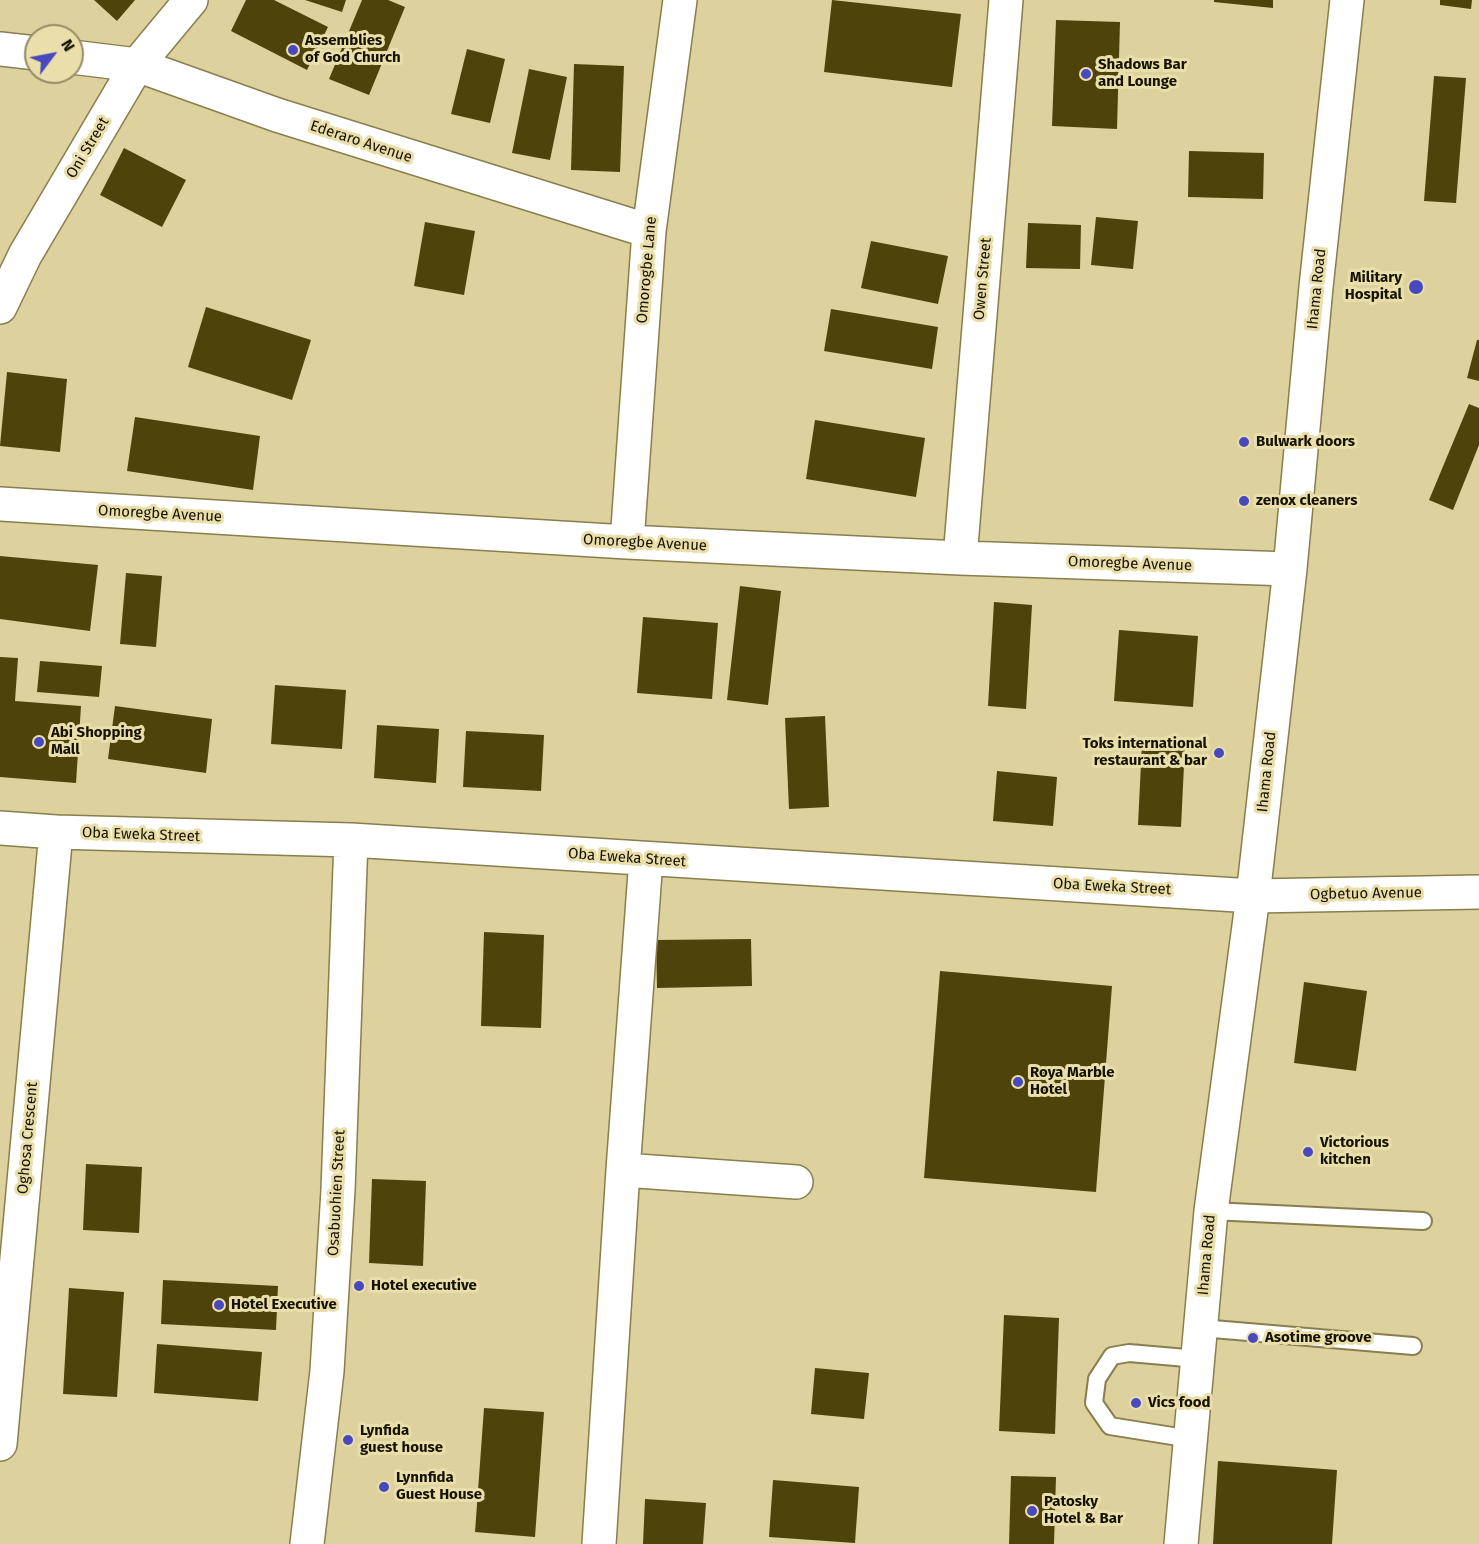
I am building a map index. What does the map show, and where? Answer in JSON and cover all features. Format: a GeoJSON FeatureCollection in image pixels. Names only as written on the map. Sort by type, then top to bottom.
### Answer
{"type":"FeatureCollection","features":[{"type":"Feature","properties":{"kind":"street","name":"Oni Street"},"geometry":{"type":"LineString","coordinates":[[0,307],[25,255],[137,65],[191,0]]}},
{"type":"Feature","properties":{"kind":"street","name":"Omorogbe Lane"},"geometry":{"type":"LineString","coordinates":[[627,542],[649,231],[680,0]]}},
{"type":"Feature","properties":{"kind":"street","name":"Owen Street"},"geometry":{"type":"LineString","coordinates":[[960,558],[1006,0]]}},
{"type":"Feature","properties":{"kind":"street","name":"Ihama Road"},"geometry":{"type":"LineString","coordinates":[[1181,1544],[1211,1211],[1253,896],[1290,569],[1315,299],[1347,0]]}},
{"type":"Feature","properties":{"kind":"street"},"geometry":{"type":"LineString","coordinates":[[0,49],[24,52]]}},
{"type":"Feature","properties":{"kind":"street","name":"Ederaro Avenue"},"geometry":{"type":"LineString","coordinates":[[84,58],[137,65],[277,116],[649,231]]}},
{"type":"Feature","properties":{"kind":"street","name":"Omoregbe Avenue"},"geometry":{"type":"LineString","coordinates":[[0,504],[627,542],[960,558],[1290,569]]}},
{"type":"Feature","properties":{"kind":"street","name":"Oba Eweka Street"},"geometry":{"type":"LineString","coordinates":[[0,828],[56,832],[351,840],[1253,896]]}},
{"type":"Feature","properties":{"kind":"street","name":"Oghosa Crescent"},"geometry":{"type":"LineString","coordinates":[[0,1444],[56,832]]}},
{"type":"Feature","properties":{"kind":"street","name":"Osabuohien Street"},"geometry":{"type":"LineString","coordinates":[[307,1544],[328,1359],[338,1190],[351,840]]}},
{"type":"Feature","properties":{"kind":"street"},"geometry":{"type":"LineString","coordinates":[[599,1544],[646,859]]}},
{"type":"Feature","properties":{"kind":"street","name":"Ogbetuo Avenue"},"geometry":{"type":"LineString","coordinates":[[1253,896],[1479,892]]}},
{"type":"Feature","properties":{"kind":"street"},"geometry":{"type":"LineString","coordinates":[[623,1170],[796,1182]]}},
{"type":"Feature","properties":{"kind":"lane"},"geometry":{"type":"LineString","coordinates":[[1211,1211],[1423,1221]]}},
{"type":"Feature","properties":{"kind":"lane"},"geometry":{"type":"LineString","coordinates":[[1191,1439],[1110,1426],[1094,1403],[1097,1379],[1112,1356],[1199,1343],[1413,1346]]}},
{"type":"Feature","properties":{"kind":"building"},"geometry":{"type":"Polygon","coordinates":[[[94,0],[135,0],[117,21],[94,0]]]}},
{"type":"Feature","properties":{"kind":"building","name":"Assemblies of God Church"},"geometry":{"type":"Polygon","coordinates":[[[246,0],[274,0],[328,27],[307,70],[231,31],[246,0]]]}},
{"type":"Feature","properties":{"kind":"building"},"geometry":{"type":"Polygon","coordinates":[[[305,0],[346,0],[342,12],[305,0]]]}},
{"type":"Feature","properties":{"kind":"building"},"geometry":{"type":"Polygon","coordinates":[[[362,0],[388,0],[405,7],[369,95],[329,79],[362,0]]]}},
{"type":"Feature","properties":{"kind":"building"},"geometry":{"type":"Polygon","coordinates":[[[832,0],[961,14],[952,87],[824,72],[832,0]]]}},
{"type":"Feature","properties":{"kind":"building"},"geometry":{"type":"Polygon","coordinates":[[[1214,0],[1273,0],[1273,8],[1214,2],[1214,0]]]}},
{"type":"Feature","properties":{"kind":"building"},"geometry":{"type":"Polygon","coordinates":[[[1440,0],[1472,0],[1471,9],[1440,5],[1440,0]]]}},
{"type":"Feature","properties":{"kind":"building","name":"Shadows Bar and Lounge"},"geometry":{"type":"Polygon","coordinates":[[[1056,20],[1120,22],[1117,129],[1052,126],[1056,20]]]}},
{"type":"Feature","properties":{"kind":"building"},"geometry":{"type":"Polygon","coordinates":[[[467,49],[505,59],[490,123],[451,114],[467,49]]]}},
{"type":"Feature","properties":{"kind":"building"},"geometry":{"type":"Polygon","coordinates":[[[574,64],[624,66],[620,172],[571,170],[574,64]]]}},
{"type":"Feature","properties":{"kind":"building"},"geometry":{"type":"Polygon","coordinates":[[[529,69],[567,77],[550,160],[512,153],[529,69]]]}},
{"type":"Feature","properties":{"kind":"building"},"geometry":{"type":"Polygon","coordinates":[[[1434,76],[1466,78],[1456,203],[1424,201],[1434,76]]]}},
{"type":"Feature","properties":{"kind":"building"},"geometry":{"type":"Polygon","coordinates":[[[124,148],[186,180],[162,227],[100,195],[124,148]]]}},
{"type":"Feature","properties":{"kind":"building"},"geometry":{"type":"Polygon","coordinates":[[[1189,151],[1264,153],[1263,199],[1188,197],[1189,151]]]}},
{"type":"Feature","properties":{"kind":"building"},"geometry":{"type":"Polygon","coordinates":[[[1096,217],[1138,221],[1133,269],[1091,265],[1096,217]]]}},
{"type":"Feature","properties":{"kind":"building"},"geometry":{"type":"Polygon","coordinates":[[[425,222],[475,231],[464,295],[414,286],[425,222]]]}},
{"type":"Feature","properties":{"kind":"building"},"geometry":{"type":"Polygon","coordinates":[[[1028,223],[1081,225],[1080,269],[1026,268],[1028,223]]]}},
{"type":"Feature","properties":{"kind":"building"},"geometry":{"type":"Polygon","coordinates":[[[871,241],[948,256],[938,304],[861,288],[871,241]]]}},
{"type":"Feature","properties":{"kind":"building"},"geometry":{"type":"Polygon","coordinates":[[[206,307],[311,340],[292,400],[188,367],[206,307]]]}},
{"type":"Feature","properties":{"kind":"building"},"geometry":{"type":"Polygon","coordinates":[[[831,309],[938,327],[932,369],[824,351],[831,309]]]}},
{"type":"Feature","properties":{"kind":"building"},"geometry":{"type":"Polygon","coordinates":[[[1477,340],[1479,340],[1479,381],[1467,378],[1477,340]]]}},
{"type":"Feature","properties":{"kind":"building"},"geometry":{"type":"Polygon","coordinates":[[[7,372],[67,379],[60,452],[0,446],[7,372]]]}},
{"type":"Feature","properties":{"kind":"building"},"geometry":{"type":"Polygon","coordinates":[[[1469,404],[1479,408],[1479,445],[1453,510],[1429,500],[1469,404]]]}},
{"type":"Feature","properties":{"kind":"building"},"geometry":{"type":"Polygon","coordinates":[[[135,417],[260,436],[253,490],[127,471],[135,417]]]}},
{"type":"Feature","properties":{"kind":"building"},"geometry":{"type":"Polygon","coordinates":[[[815,420],[925,438],[916,497],[806,479],[815,420]]]}},
{"type":"Feature","properties":{"kind":"building"},"geometry":{"type":"Polygon","coordinates":[[[0,556],[98,565],[90,631],[0,619],[0,556]]]}},
{"type":"Feature","properties":{"kind":"building"},"geometry":{"type":"Polygon","coordinates":[[[126,573],[162,576],[156,647],[120,644],[126,573]]]}},
{"type":"Feature","properties":{"kind":"building"},"geometry":{"type":"Polygon","coordinates":[[[740,586],[781,591],[768,705],[727,700],[740,586]]]}},
{"type":"Feature","properties":{"kind":"building"},"geometry":{"type":"Polygon","coordinates":[[[994,602],[1032,605],[1026,709],[988,706],[994,602]]]}},
{"type":"Feature","properties":{"kind":"building"},"geometry":{"type":"Polygon","coordinates":[[[643,617],[718,623],[712,699],[637,693],[643,617]]]}},
{"type":"Feature","properties":{"kind":"building"},"geometry":{"type":"Polygon","coordinates":[[[1119,630],[1198,636],[1193,707],[1114,701],[1119,630]]]}},
{"type":"Feature","properties":{"kind":"building","name":"Abi Shopping Mall"},"geometry":{"type":"Polygon","coordinates":[[[0,657],[18,658],[15,701],[81,706],[76,783],[0,777],[0,657]]]}},
{"type":"Feature","properties":{"kind":"building"},"geometry":{"type":"Polygon","coordinates":[[[40,661],[102,666],[99,697],[37,692],[40,661]]]}},
{"type":"Feature","properties":{"kind":"building"},"geometry":{"type":"Polygon","coordinates":[[[275,685],[346,690],[342,749],[271,744],[275,685]]]}},
{"type":"Feature","properties":{"kind":"building"},"geometry":{"type":"Polygon","coordinates":[[[115,706],[212,719],[206,773],[108,759],[115,706]]]}},
{"type":"Feature","properties":{"kind":"building"},"geometry":{"type":"Polygon","coordinates":[[[825,716],[829,807],[789,809],[785,718],[825,716]]]}},
{"type":"Feature","properties":{"kind":"building"},"geometry":{"type":"Polygon","coordinates":[[[377,725],[439,729],[436,783],[374,778],[377,725]]]}},
{"type":"Feature","properties":{"kind":"building"},"geometry":{"type":"Polygon","coordinates":[[[466,731],[544,735],[541,791],[463,787],[466,731]]]}},
{"type":"Feature","properties":{"kind":"building"},"geometry":{"type":"Polygon","coordinates":[[[1142,743],[1185,745],[1181,827],[1138,825],[1142,743]]]}},
{"type":"Feature","properties":{"kind":"building"},"geometry":{"type":"Polygon","coordinates":[[[997,771],[1057,777],[1053,826],[993,821],[997,771]]]}},
{"type":"Feature","properties":{"kind":"building"},"geometry":{"type":"Polygon","coordinates":[[[484,932],[544,935],[541,1028],[481,1026],[484,932]]]}},
{"type":"Feature","properties":{"kind":"building"},"geometry":{"type":"Polygon","coordinates":[[[751,939],[752,986],[657,988],[656,940],[751,939]]]}},
{"type":"Feature","properties":{"kind":"building","name":"Roya Marble Hotel"},"geometry":{"type":"Polygon","coordinates":[[[940,971],[1112,986],[1096,1192],[924,1178],[940,971]]]}},
{"type":"Feature","properties":{"kind":"building"},"geometry":{"type":"Polygon","coordinates":[[[1304,982],[1367,991],[1356,1071],[1294,1063],[1304,982]]]}},
{"type":"Feature","properties":{"kind":"building"},"geometry":{"type":"Polygon","coordinates":[[[86,1164],[142,1167],[139,1233],[83,1230],[86,1164]]]}},
{"type":"Feature","properties":{"kind":"building"},"geometry":{"type":"Polygon","coordinates":[[[372,1179],[426,1181],[423,1266],[369,1263],[372,1179]]]}},
{"type":"Feature","properties":{"kind":"building","name":"Hotel Executive"},"geometry":{"type":"Polygon","coordinates":[[[163,1280],[278,1286],[276,1330],[161,1324],[163,1280]]]}},
{"type":"Feature","properties":{"kind":"building"},"geometry":{"type":"Polygon","coordinates":[[[69,1288],[124,1292],[117,1397],[63,1394],[69,1288]]]}},
{"type":"Feature","properties":{"kind":"building"},"geometry":{"type":"Polygon","coordinates":[[[1004,1315],[1059,1318],[1055,1434],[999,1431],[1004,1315]]]}},
{"type":"Feature","properties":{"kind":"building"},"geometry":{"type":"Polygon","coordinates":[[[157,1344],[262,1352],[258,1401],[154,1393],[157,1344]]]}},
{"type":"Feature","properties":{"kind":"building"},"geometry":{"type":"Polygon","coordinates":[[[815,1368],[869,1373],[864,1419],[811,1414],[815,1368]]]}},
{"type":"Feature","properties":{"kind":"building"},"geometry":{"type":"Polygon","coordinates":[[[484,1408],[544,1412],[535,1537],[475,1532],[484,1408]]]}},
{"type":"Feature","properties":{"kind":"building"},"geometry":{"type":"Polygon","coordinates":[[[1218,1461],[1337,1470],[1332,1544],[1213,1544],[1218,1461]]]}},
{"type":"Feature","properties":{"kind":"building","name":"Patosky Hotel & Bar"},"geometry":{"type":"Polygon","coordinates":[[[1011,1476],[1056,1477],[1054,1544],[1009,1544],[1011,1476]]]}},
{"type":"Feature","properties":{"kind":"building"},"geometry":{"type":"Polygon","coordinates":[[[773,1480],[859,1487],[855,1543],[769,1537],[773,1480]]]}},
{"type":"Feature","properties":{"kind":"building"},"geometry":{"type":"Polygon","coordinates":[[[645,1499],[706,1503],[703,1544],[643,1544],[645,1499]]]}},
{"type":"Feature","properties":{"kind":"place","name":"Assemblies of God Church"},"geometry":{"type":"Point","coordinates":[293,50]}},
{"type":"Feature","properties":{"kind":"place","name":"Shadows Bar and Lounge"},"geometry":{"type":"Point","coordinates":[1086,74]}},
{"type":"Feature","properties":{"kind":"place","name":"Military Hospital"},"geometry":{"type":"Point","coordinates":[1416,287]}},
{"type":"Feature","properties":{"kind":"place","name":"Bulwark doors"},"geometry":{"type":"Point","coordinates":[1244,442]}},
{"type":"Feature","properties":{"kind":"place","name":"zenox cleaners"},"geometry":{"type":"Point","coordinates":[1244,501]}},
{"type":"Feature","properties":{"kind":"place","name":"Abi Shopping Mall"},"geometry":{"type":"Point","coordinates":[39,742]}},
{"type":"Feature","properties":{"kind":"place","name":"Toks international restaurant & bar"},"geometry":{"type":"Point","coordinates":[1219,753]}},
{"type":"Feature","properties":{"kind":"place","name":"Roya Marble Hotel"},"geometry":{"type":"Point","coordinates":[1018,1082]}},
{"type":"Feature","properties":{"kind":"place","name":"Victorious kitchen"},"geometry":{"type":"Point","coordinates":[1308,1152]}},
{"type":"Feature","properties":{"kind":"place","name":"Hotel executive"},"geometry":{"type":"Point","coordinates":[359,1286]}},
{"type":"Feature","properties":{"kind":"place","name":"Hotel Executive"},"geometry":{"type":"Point","coordinates":[219,1305]}},
{"type":"Feature","properties":{"kind":"place","name":"Asotime groove"},"geometry":{"type":"Point","coordinates":[1253,1338]}},
{"type":"Feature","properties":{"kind":"place","name":"Vics food"},"geometry":{"type":"Point","coordinates":[1136,1403]}},
{"type":"Feature","properties":{"kind":"place","name":"Lynfida guest house"},"geometry":{"type":"Point","coordinates":[348,1440]}},
{"type":"Feature","properties":{"kind":"place","name":"Lynnfida Guest House"},"geometry":{"type":"Point","coordinates":[384,1487]}},
{"type":"Feature","properties":{"kind":"place","name":"Patosky Hotel & Bar"},"geometry":{"type":"Point","coordinates":[1032,1511]}}]}
